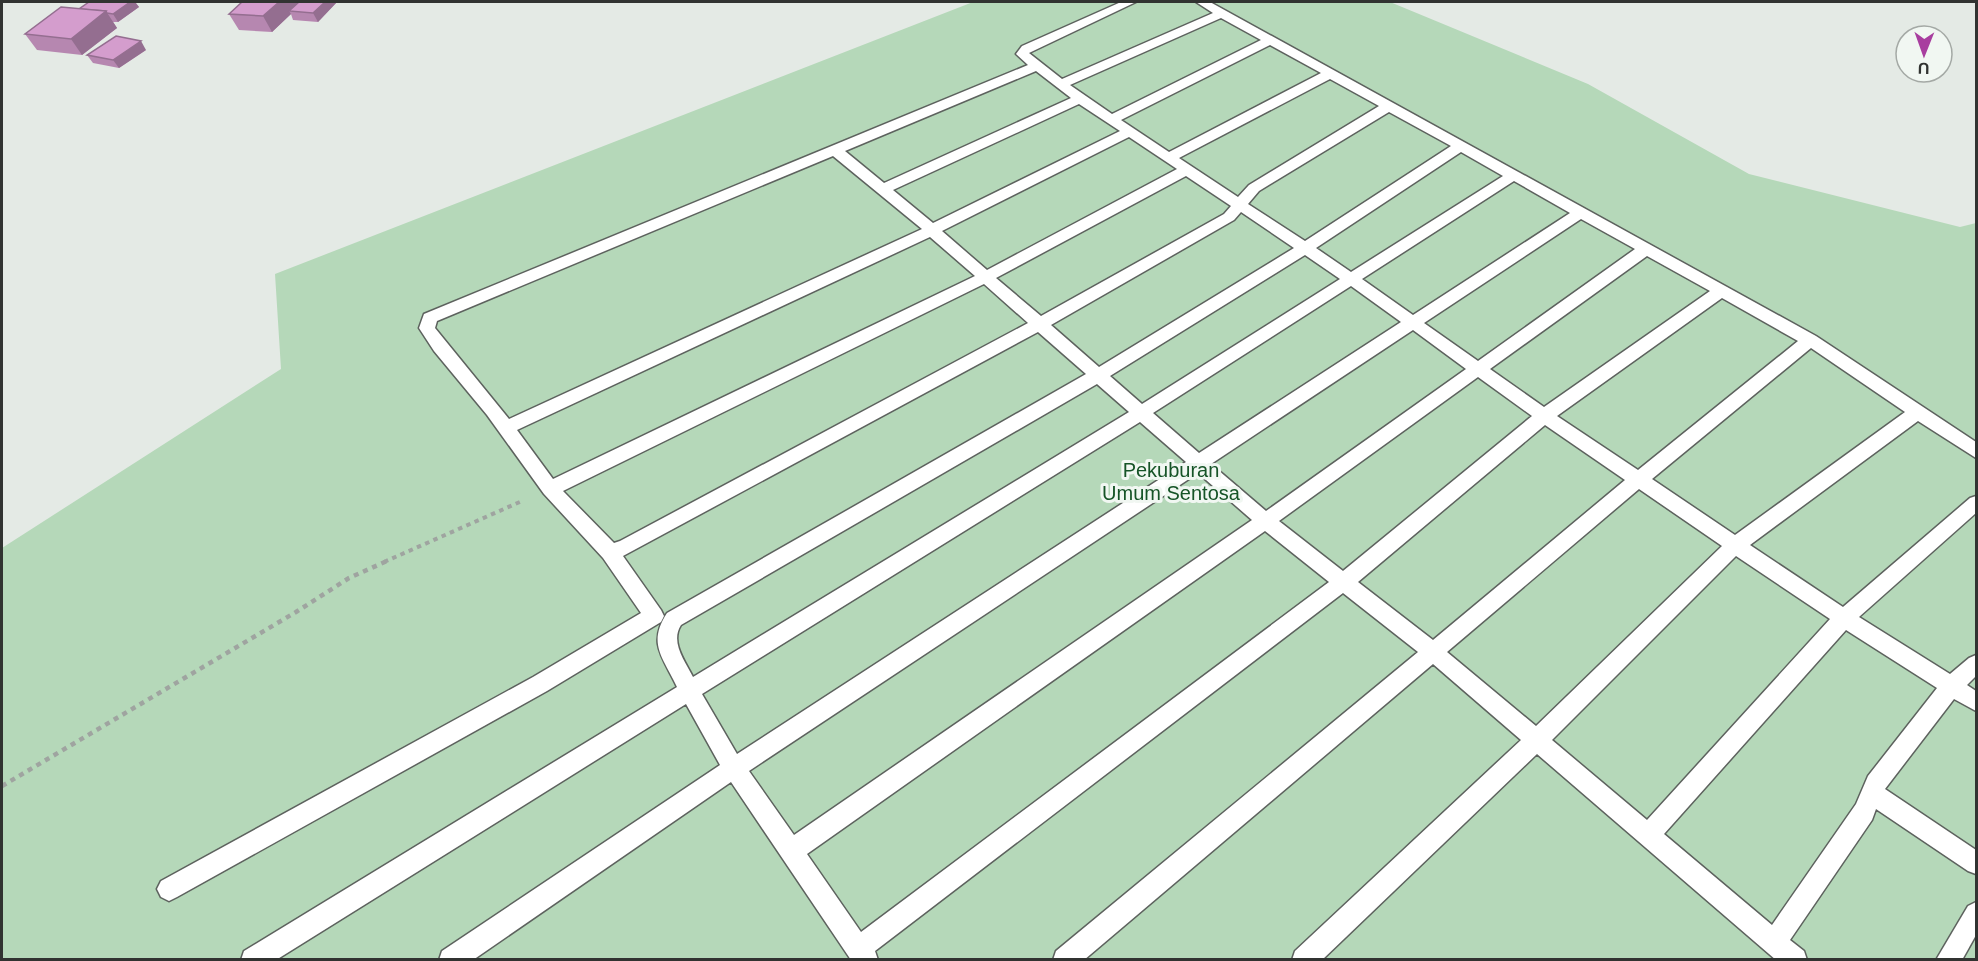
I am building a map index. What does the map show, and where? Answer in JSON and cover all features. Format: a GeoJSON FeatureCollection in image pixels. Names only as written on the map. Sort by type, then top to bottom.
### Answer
{"type":"FeatureCollection","features":[{"type":"Feature","properties":{"kind":"lane"},"geometry":{"type":"LineString","coordinates":[[1130,2],[1026,49],[1022,54],[1080,99],[1353,280],[1638,480],[1844,618],[1977,702]]}},
{"type":"Feature","properties":{"kind":"lane"},"geometry":{"type":"LineString","coordinates":[[1202,2],[1810,340],[1977,451]]}},
{"type":"Feature","properties":{"kind":"lane"},"geometry":{"type":"LineString","coordinates":[[1060,85],[1222,13]]}},
{"type":"Feature","properties":{"kind":"lane"},"geometry":{"type":"LineString","coordinates":[[1111,120],[1271,40]]}},
{"type":"Feature","properties":{"kind":"lane"},"geometry":{"type":"LineString","coordinates":[[1036,66],[430,318],[427,328],[507,428],[550,489],[610,552],[660,623],[688,691],[734,768],[862,954],[1344,582],[1544,416],[1721,291]]}},
{"type":"Feature","properties":{"kind":"lane"},"geometry":{"type":"LineString","coordinates":[[1168,158],[1331,73]]}},
{"type":"Feature","properties":{"kind":"lane"},"geometry":{"type":"LineString","coordinates":[[882,190],[1080,99]]}},
{"type":"Feature","properties":{"kind":"lane"},"geometry":{"type":"LineString","coordinates":[[610,552],[625,548],[1038,325],[1228,216],[1254,188],[1389,106]]}},
{"type":"Feature","properties":{"kind":"lane"},"geometry":{"type":"LineString","coordinates":[[507,428],[932,230],[1129,132]]}},
{"type":"Feature","properties":{"kind":"lane"},"geometry":{"type":"LineString","coordinates":[[169,889],[540,684],[660,623],[674,619],[1097,376],[1284,262],[1461,146]]}},
{"type":"Feature","properties":{"kind":"lane"},"geometry":{"type":"LineString","coordinates":[[835,150],[932,230],[984,278],[1201,463],[1265,521],[1433,652],[1795,960]]}},
{"type":"Feature","properties":{"kind":"lane"},"geometry":{"type":"LineString","coordinates":[[550,489],[984,278],[1186,170]]}},
{"type":"Feature","properties":{"kind":"lane"},"geometry":{"type":"LineString","coordinates":[[253,960],[1142,413],[1514,175]]}},
{"type":"Feature","properties":{"kind":"lane"},"geometry":{"type":"LineString","coordinates":[[451,960],[734,768],[1581,212]]}},
{"type":"Feature","properties":{"kind":"lane"},"geometry":{"type":"LineString","coordinates":[[791,851],[1265,521],[1646,249]]}},
{"type":"Feature","properties":{"kind":"lane"},"geometry":{"type":"LineString","coordinates":[[1065,960],[1638,480],[1810,340]]}},
{"type":"Feature","properties":{"kind":"lane"},"geometry":{"type":"LineString","coordinates":[[1304,960],[1537,740],[1735,545],[1918,412]]}},
{"type":"Feature","properties":{"kind":"lane"},"geometry":{"type":"LineString","coordinates":[[1649,835],[1844,618],[1977,503]]}},
{"type":"Feature","properties":{"kind":"lane"},"geometry":{"type":"LineString","coordinates":[[1774,942],[1864,812],[1876,783],[1952,685],[1977,664]]}},
{"type":"Feature","properties":{"kind":"lane"},"geometry":{"type":"LineString","coordinates":[[1873,794],[1977,863]]}},
{"type":"Feature","properties":{"kind":"lane"},"geometry":{"type":"LineString","coordinates":[[1947,960],[1977,914]]}},
{"type":"Feature","properties":{"kind":"path"},"geometry":{"type":"LineString","coordinates":[[2,786],[296,612],[349,578],[550,489]]}},
{"type":"Feature","properties":{"kind":"green space","name":"Pekuburan Umum Sentosa"},"geometry":{"type":"Polygon","coordinates":[[[973,2],[1390,2],[1588,84],[1749,174],[1960,227],[1976,223],[1976,959],[2,960],[2,548],[281,369],[275,274],[973,2]]]}},
{"type":"Feature","properties":{"kind":"building"},"geometry":{"type":"Polygon","coordinates":[[[89,2],[130,2],[113,14],[106,11],[79,9],[89,2]]]}},
{"type":"Feature","properties":{"kind":"building"},"geometry":{"type":"Polygon","coordinates":[[[242,2],[279,2],[263,16],[229,14],[242,2]]]}},
{"type":"Feature","properties":{"kind":"building"},"geometry":{"type":"Polygon","coordinates":[[[299,2],[325,2],[313,13],[289,11],[299,2]]]}},
{"type":"Feature","properties":{"kind":"building"},"geometry":{"type":"Polygon","coordinates":[[[61,7],[106,11],[71,39],[25,34],[61,7]]]}},
{"type":"Feature","properties":{"kind":"building"},"geometry":{"type":"Polygon","coordinates":[[[116,36],[141,41],[113,60],[87,55],[116,36]]]}}]}
